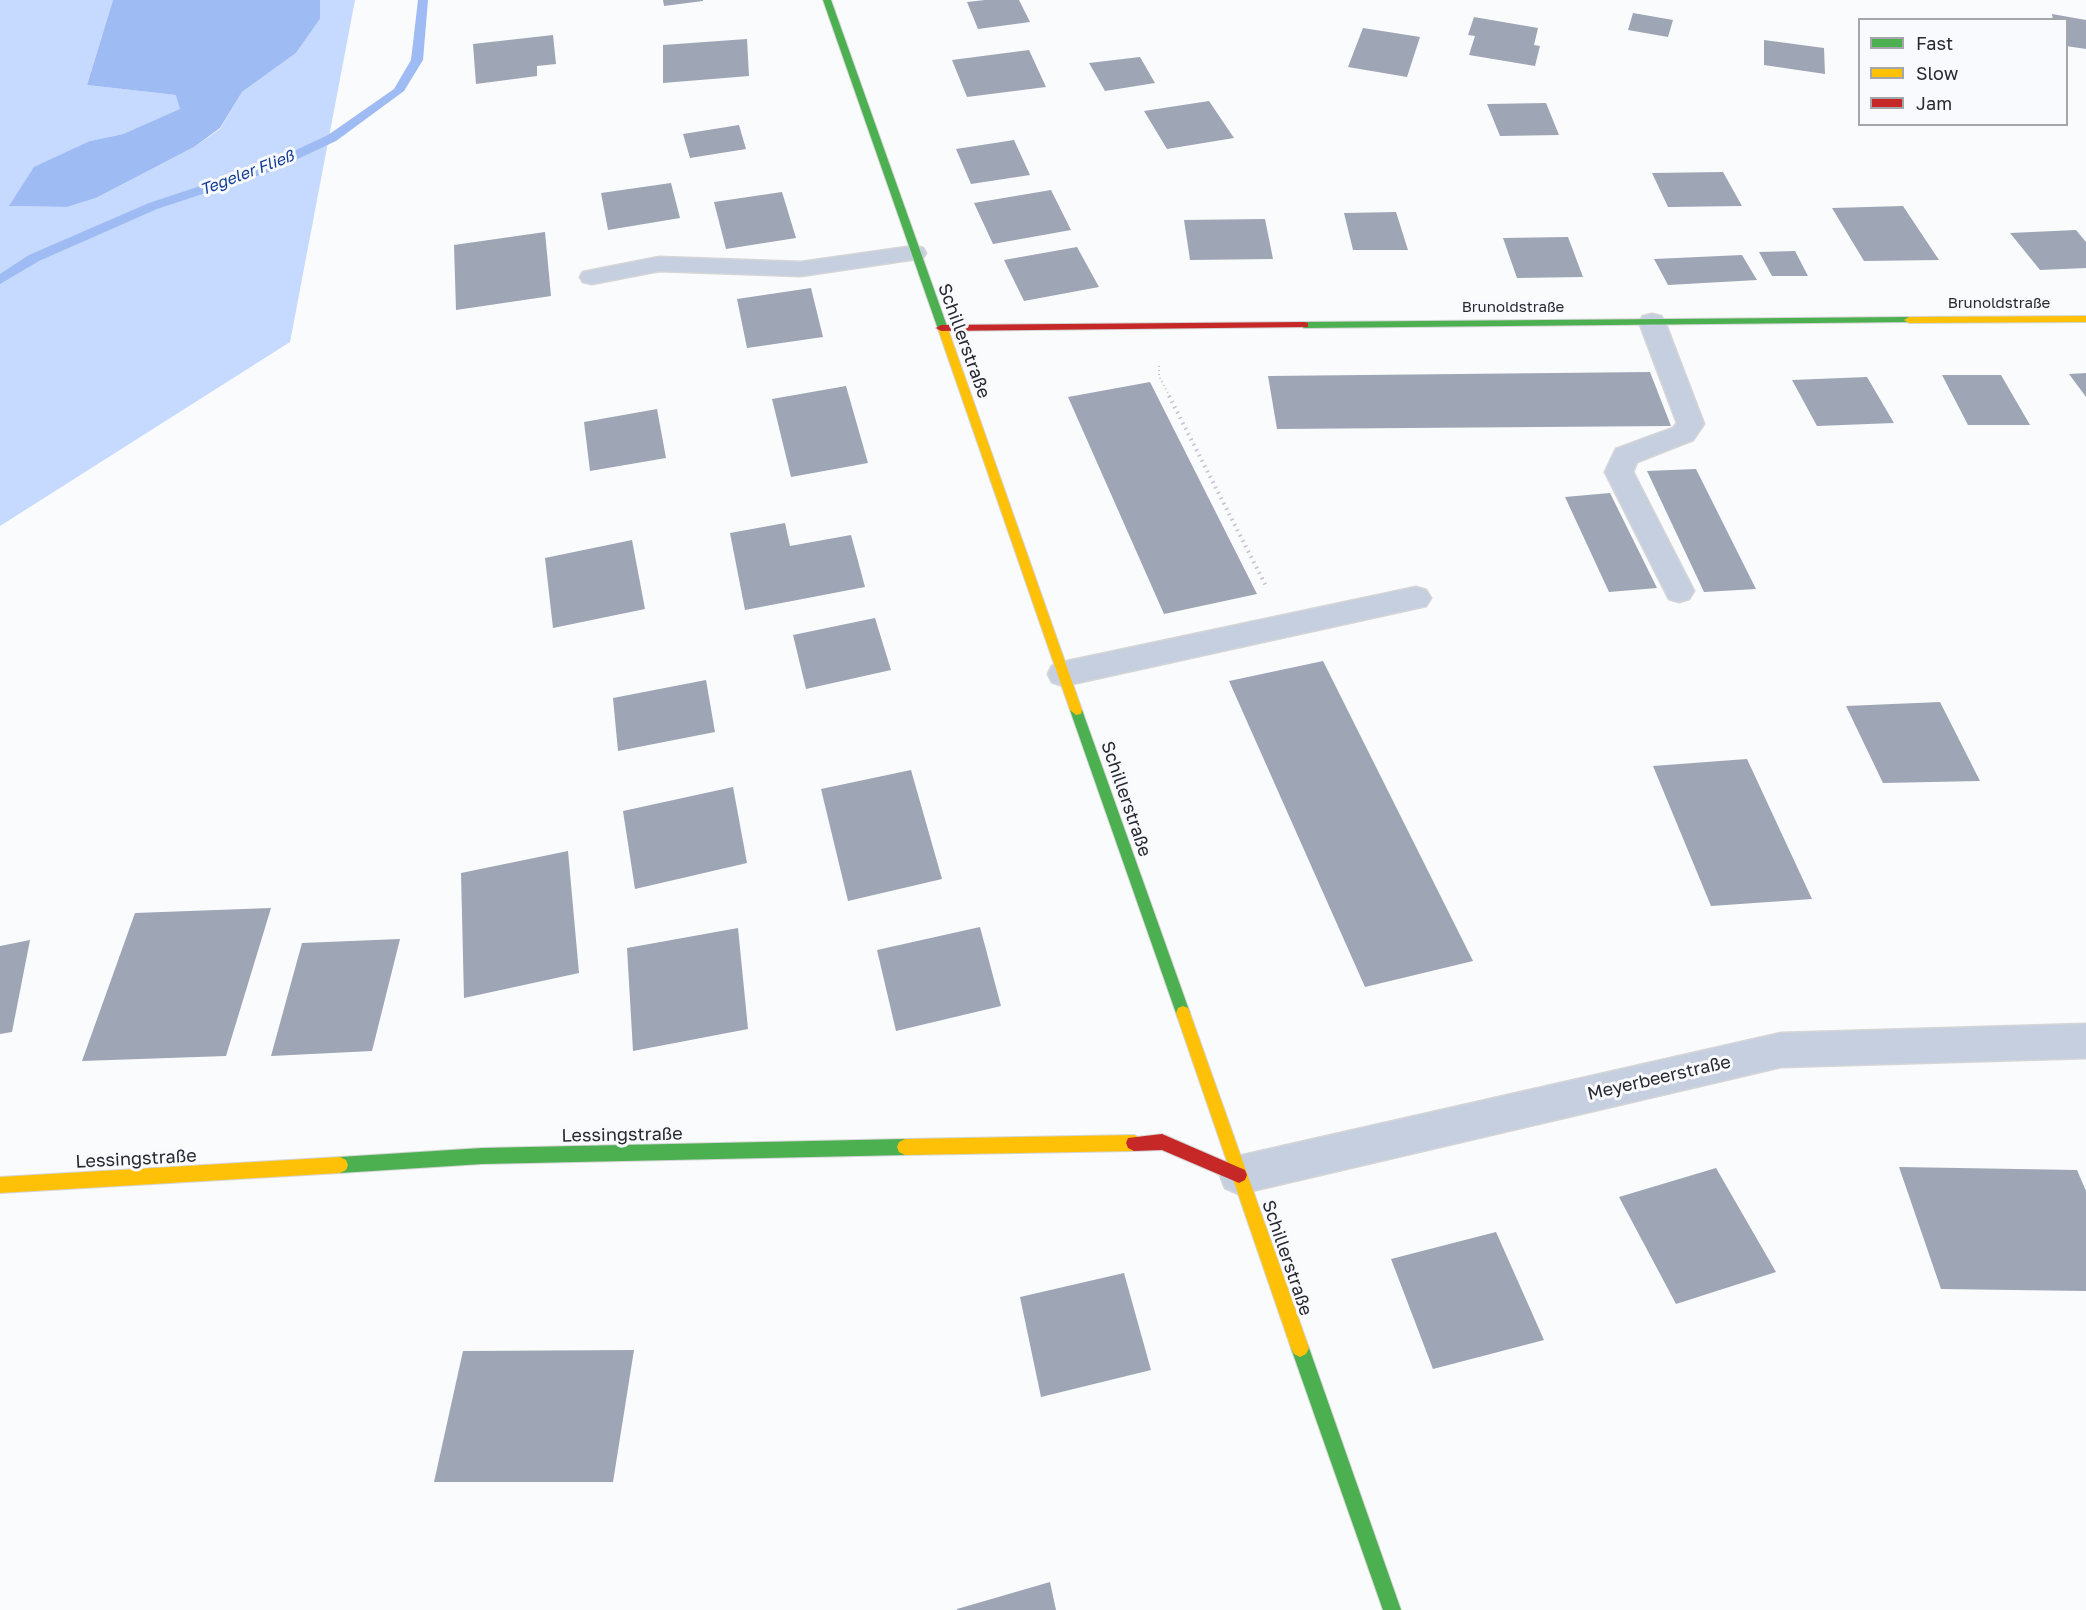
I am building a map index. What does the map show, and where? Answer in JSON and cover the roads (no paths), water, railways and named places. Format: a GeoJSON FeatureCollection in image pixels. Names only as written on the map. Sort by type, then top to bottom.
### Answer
{"type":"FeatureCollection","features":[{"type":"Feature","properties":{"kind":"street","name":"Schillerstraße"},"geometry":{"type":"LineString","coordinates":[[827,0],[1392,1610]]}},
{"type":"Feature","properties":{"kind":"street"},"geometry":{"type":"LineString","coordinates":[[592,276],[659,264],[801,268],[914,253]]}},
{"type":"Feature","properties":{"kind":"street","name":"Brunoldstraße"},"geometry":{"type":"LineString","coordinates":[[941,328],[2086,319]]}},
{"type":"Feature","properties":{"kind":"street"},"geometry":{"type":"LineString","coordinates":[[1652,322],[1691,424],[1683,434],[1626,456],[1619,472],[1679,591]]}},
{"type":"Feature","properties":{"kind":"street"},"geometry":{"type":"LineString","coordinates":[[1063,674],[1416,598]]}},
{"type":"Feature","properties":{"kind":"street","name":"Meyerbeerstraße"},"geometry":{"type":"LineString","coordinates":[[1239,1175],[1781,1050],[2086,1041]]}},
{"type":"Feature","properties":{"kind":"street","name":"Lessingstraße"},"geometry":{"type":"LineString","coordinates":[[0,1185],[482,1156],[1162,1142],[1239,1175]]}},
{"type":"Feature","properties":{"kind":"waterway","name":"Tegeler Fließ"},"geometry":{"type":"LineString","coordinates":[[0,280],[34,258],[153,206],[268,168],[332,138],[398,91],[417,60],[423,0]]}}]}
